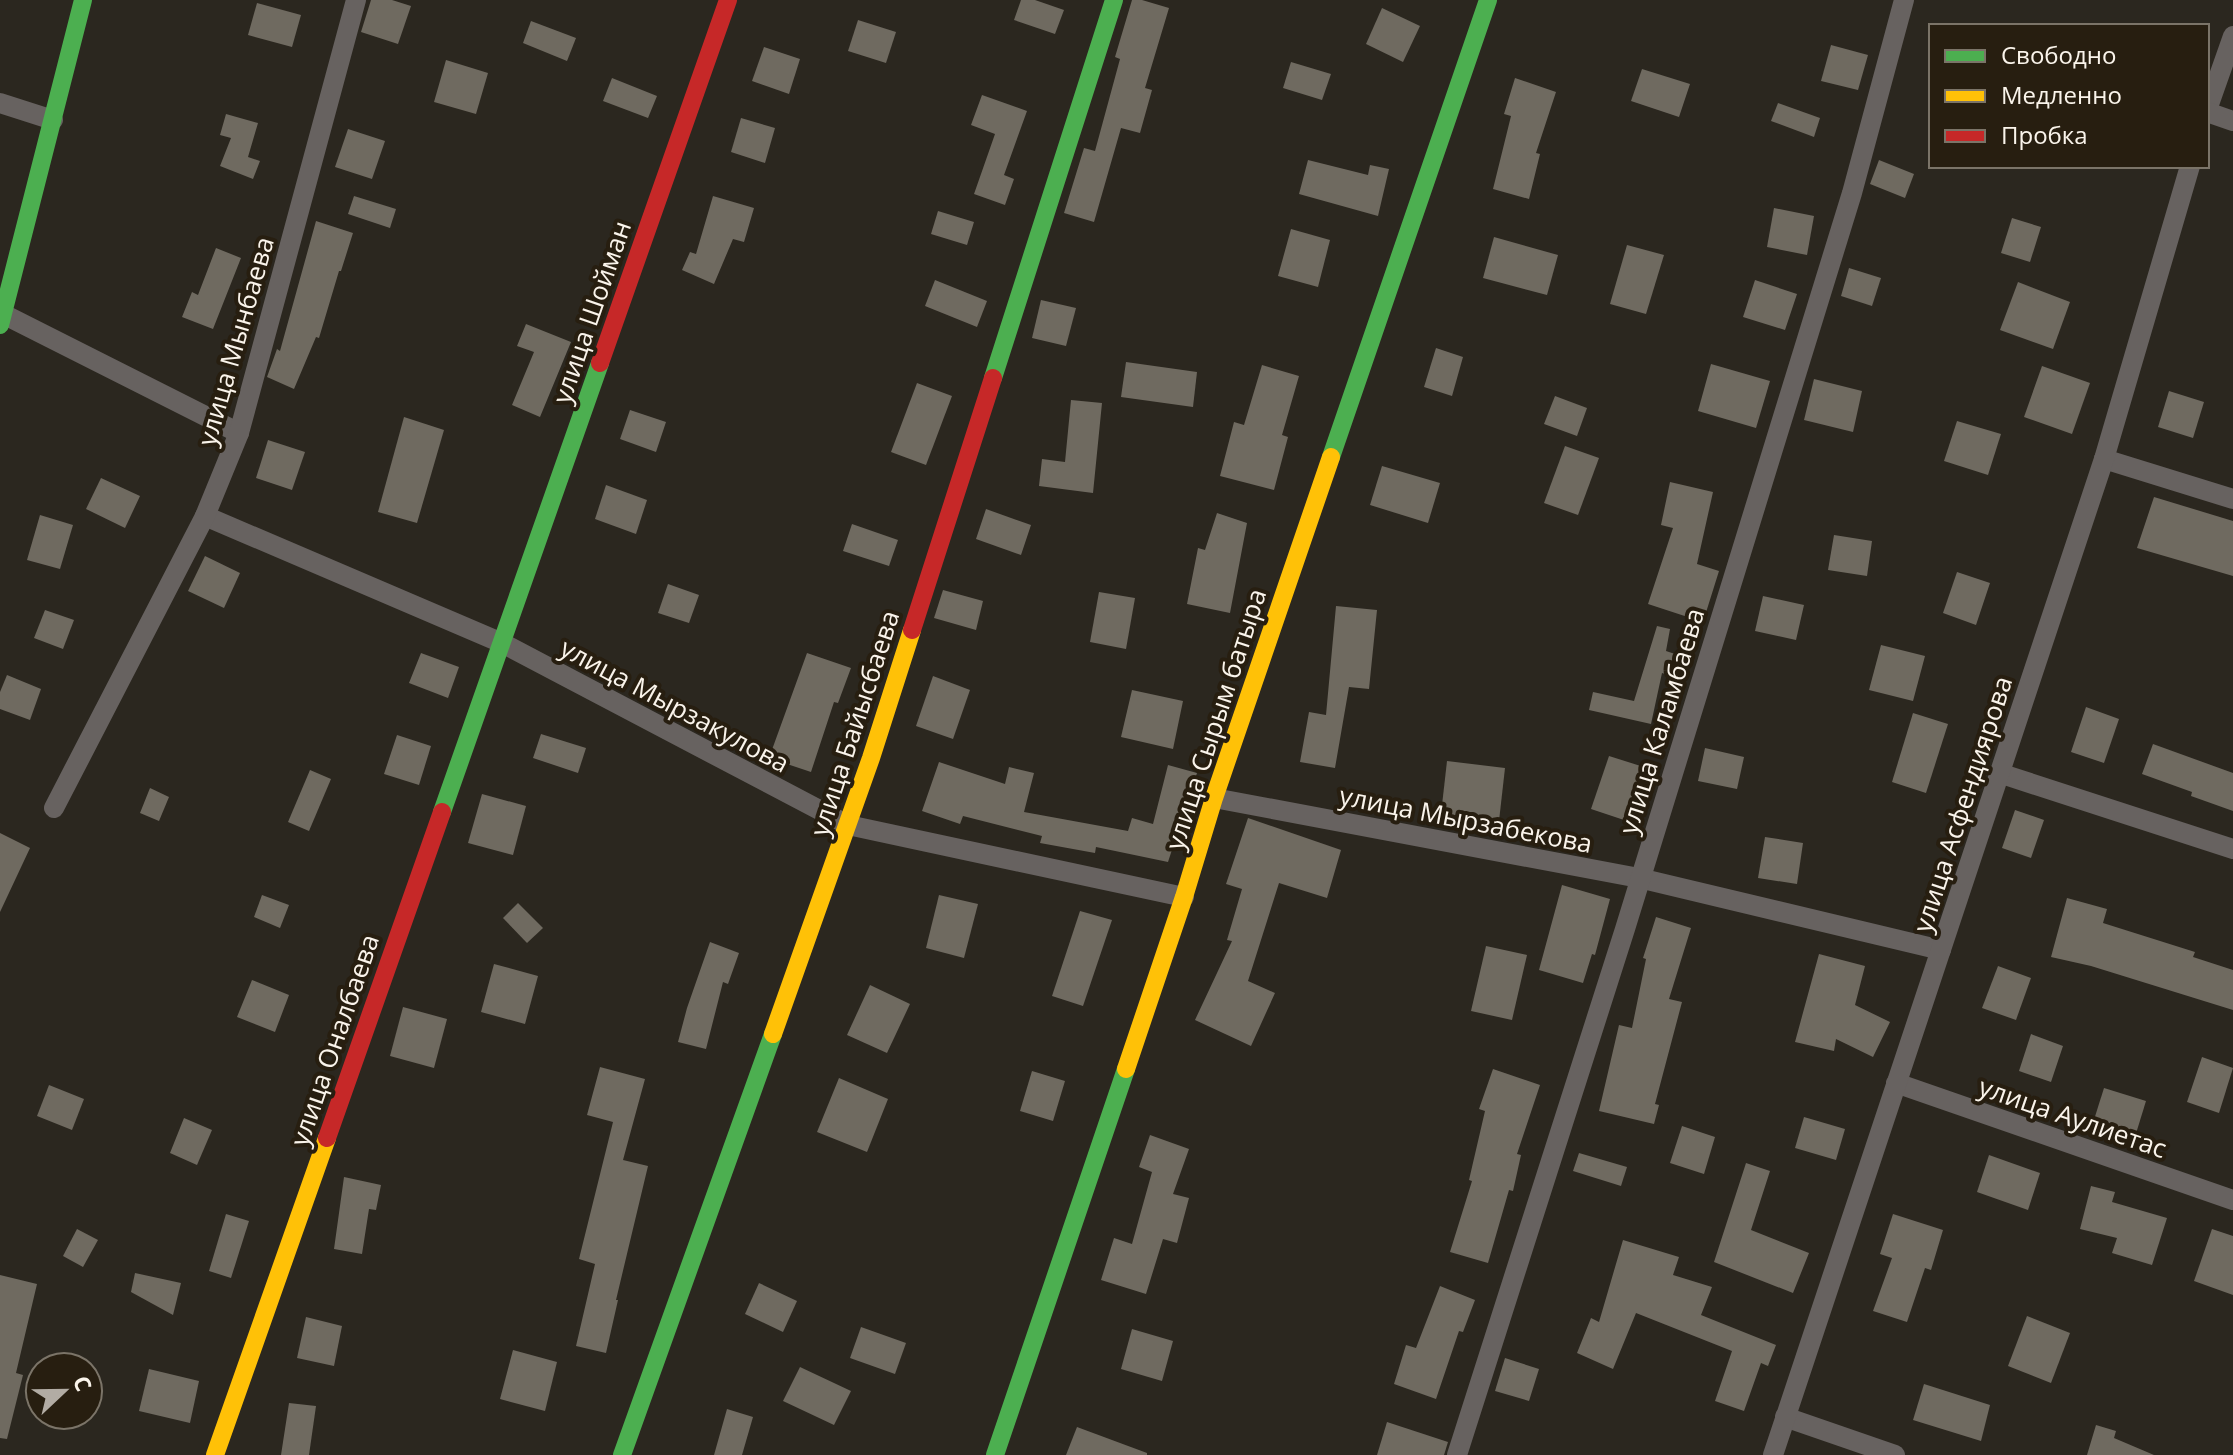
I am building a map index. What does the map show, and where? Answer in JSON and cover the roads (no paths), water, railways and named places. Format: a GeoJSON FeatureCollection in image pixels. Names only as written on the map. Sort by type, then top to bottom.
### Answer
{"type":"FeatureCollection","features":[{"type":"Feature","properties":{"kind":"street"},"geometry":{"type":"LineString","coordinates":[[83,0],[1,320],[239,433]]}},
{"type":"Feature","properties":{"kind":"street","name":"улица Мынбаева"},"geometry":{"type":"LineString","coordinates":[[54,808],[205,516],[239,433],[356,0]]}},
{"type":"Feature","properties":{"kind":"street","name":"улица Шойман"},"geometry":{"type":"LineString","coordinates":[[502,643],[728,0]]}},
{"type":"Feature","properties":{"kind":"street","name":"улица Байысбаева"},"geometry":{"type":"LineString","coordinates":[[622,1455],[848,825],[1114,0]]}},
{"type":"Feature","properties":{"kind":"street","name":"улица Сырым батыра"},"geometry":{"type":"LineString","coordinates":[[995,1455],[1184,897],[1214,798],[1488,0]]}},
{"type":"Feature","properties":{"kind":"street","name":"улица Каламбаева"},"geometry":{"type":"LineString","coordinates":[[1457,1455],[1852,193],[1904,0]]}},
{"type":"Feature","properties":{"kind":"street"},"geometry":{"type":"LineString","coordinates":[[2209,105],[2233,36]]}},
{"type":"Feature","properties":{"kind":"street"},"geometry":{"type":"LineString","coordinates":[[0,103],[53,120]]}},
{"type":"Feature","properties":{"kind":"street"},"geometry":{"type":"LineString","coordinates":[[2209,112],[2233,121]]}},
{"type":"Feature","properties":{"kind":"street","name":"улица Асфендиярова"},"geometry":{"type":"LineString","coordinates":[[1773,1455],[2104,459],[2189,168]]}},
{"type":"Feature","properties":{"kind":"street"},"geometry":{"type":"LineString","coordinates":[[2104,459],[2233,499]]}},
{"type":"Feature","properties":{"kind":"street","name":"улица Мырзакулова"},"geometry":{"type":"LineString","coordinates":[[205,516],[502,643],[848,825],[1184,897]]}},
{"type":"Feature","properties":{"kind":"street","name":"улица Оналбаева"},"geometry":{"type":"LineString","coordinates":[[215,1455],[502,643]]}},
{"type":"Feature","properties":{"kind":"street"},"geometry":{"type":"LineString","coordinates":[[1999,773],[2233,849]]}},
{"type":"Feature","properties":{"kind":"street","name":"улица Мырзабекова"},"geometry":{"type":"LineString","coordinates":[[1214,798],[1639,878],[1941,950]]}},
{"type":"Feature","properties":{"kind":"street","name":"улица Аулиетас"},"geometry":{"type":"LineString","coordinates":[[1896,1083],[2233,1200]]}},
{"type":"Feature","properties":{"kind":"street"},"geometry":{"type":"LineString","coordinates":[[1785,1417],[1895,1455]]}}]}
